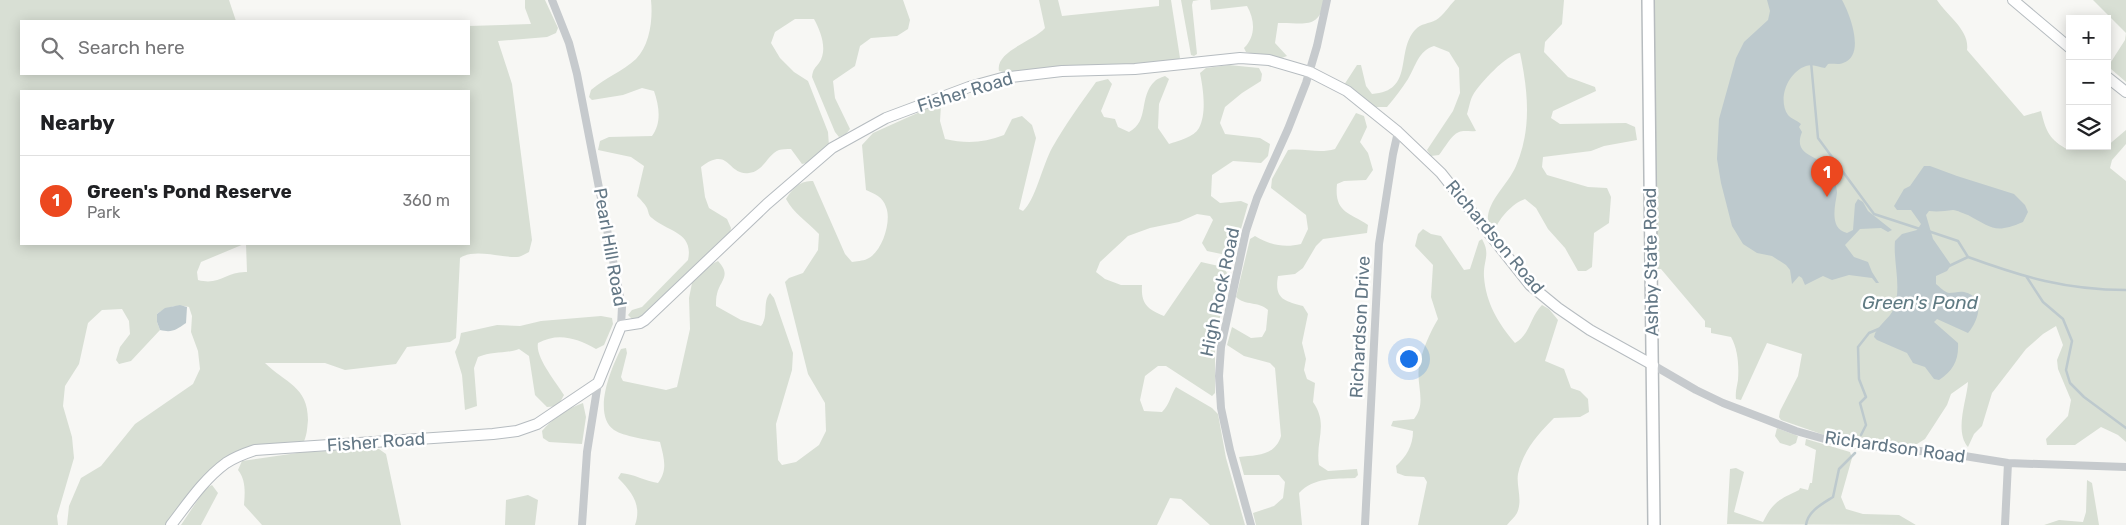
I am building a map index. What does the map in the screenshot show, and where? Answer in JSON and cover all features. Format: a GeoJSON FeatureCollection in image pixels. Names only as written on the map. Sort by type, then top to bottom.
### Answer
{"type":"FeatureCollection","features":[{"type":"Feature","properties":{"kind":"main road","name":"Ashby State Road"},"geometry":{"type":"LineString","coordinates":[[1648,0],[1654,525]]}},
{"type":"Feature","properties":{"kind":"street","name":"Pearl Hill Road"},"geometry":{"type":"LineString","coordinates":[[552,0],[569,43],[587,120],[622,306],[621,326],[598,383],[587,452],[582,525]]}},
{"type":"Feature","properties":{"kind":"street"},"geometry":{"type":"LineString","coordinates":[[1310,72],[1327,0]]}},
{"type":"Feature","properties":{"kind":"street"},"geometry":{"type":"LineString","coordinates":[[2013,0],[2066,45]]}},
{"type":"Feature","properties":{"kind":"street","name":"Fisher Road"},"geometry":{"type":"LineString","coordinates":[[621,326],[640,323],[645,320],[767,204],[832,148],[862,130],[910,108],[969,87],[1002,78],[1034,73],[1135,69],[1240,58],[1269,60],[1310,72]]}},
{"type":"Feature","properties":{"kind":"street","name":"Richardson Road"},"geometry":{"type":"LineString","coordinates":[[1310,72],[1348,91],[1398,132],[1441,173],[1530,285],[1558,308],[1590,330],[1696,390],[1723,403],[1796,431],[1828,440],[1856,445],[1952,454],[2008,463],[2126,467]]}},
{"type":"Feature","properties":{"kind":"street","name":"High Rock Road"},"geometry":{"type":"LineString","coordinates":[[1251,525],[1222,415],[1220,353],[1237,266],[1253,211],[1310,72]]}},
{"type":"Feature","properties":{"kind":"street"},"geometry":{"type":"LineString","coordinates":[[2111,81],[2126,92]]}},
{"type":"Feature","properties":{"kind":"street","name":"Richardson Drive"},"geometry":{"type":"LineString","coordinates":[[1365,525],[1379,244],[1398,132]]}},
{"type":"Feature","properties":{"kind":"street","name":"Fisher Road"},"geometry":{"type":"LineString","coordinates":[[172,525],[204,483],[217,470],[228,462],[255,450],[518,431],[551,416],[598,383]]}},
{"type":"Feature","properties":{"kind":"street"},"geometry":{"type":"LineString","coordinates":[[2005,525],[2008,463]]}},
{"type":"Feature","properties":{"kind":"shaded area"},"geometry":{"type":"Polygon","coordinates":[[[0,0],[229,0],[236,20],[20,20],[20,75],[470,75],[470,26],[531,24],[525,8],[525,0],[545,0],[558,28],[556,33],[547,37],[498,41],[512,84],[532,240],[529,252],[517,257],[473,254],[460,258],[456,338],[450,342],[407,347],[396,364],[345,370],[325,363],[265,363],[294,386],[304,400],[308,420],[303,444],[277,443],[260,445],[235,452],[166,525],[67,525],[69,506],[81,478],[101,466],[135,424],[193,384],[200,369],[198,351],[191,332],[192,316],[189,307],[172,307],[157,314],[160,330],[131,361],[119,364],[116,360],[120,347],[130,334],[129,321],[122,309],[102,310],[88,323],[79,364],[65,386],[63,406],[72,437],[74,458],[57,516],[58,525],[0,525],[0,0]]]}},
{"type":"Feature","properties":{"kind":"shaded area"},"geometry":{"type":"Polygon","coordinates":[[[651,0],[903,0],[910,20],[908,29],[897,36],[871,38],[860,46],[855,66],[833,81],[835,98],[850,129],[846,134],[839,137],[835,132],[812,77],[822,58],[823,52],[821,35],[814,19],[795,19],[775,32],[771,43],[780,58],[794,72],[808,81],[828,132],[829,146],[807,163],[802,164],[791,149],[779,150],[771,155],[762,166],[749,173],[742,173],[723,160],[718,159],[710,161],[701,167],[705,197],[709,208],[727,219],[731,228],[730,233],[640,318],[632,319],[628,315],[632,310],[642,307],[688,260],[689,251],[683,238],[651,217],[646,206],[637,196],[644,166],[631,157],[598,150],[600,141],[609,137],[652,136],[659,114],[654,91],[642,88],[623,95],[592,100],[589,97],[591,90],[631,63],[645,47],[650,31],[651,0]]]}},
{"type":"Feature","properties":{"kind":"shaded area"},"geometry":{"type":"Polygon","coordinates":[[[1039,0],[1058,0],[1062,16],[1159,6],[1159,0],[1171,0],[1180,58],[1176,62],[1007,73],[999,71],[999,64],[1009,52],[1045,28],[1039,0]]]}},
{"type":"Feature","properties":{"kind":"shaded area"},"geometry":{"type":"Polygon","coordinates":[[[1181,0],[1199,0],[1193,1],[1192,5],[1197,54],[1194,56],[1191,55],[1181,0]]]}},
{"type":"Feature","properties":{"kind":"shaded area"},"geometry":{"type":"Polygon","coordinates":[[[1210,0],[1324,0],[1322,10],[1314,21],[1308,23],[1278,23],[1275,43],[1287,56],[1279,59],[1246,52],[1244,48],[1251,38],[1253,28],[1252,17],[1247,6],[1211,10],[1210,0]]]}},
{"type":"Feature","properties":{"kind":"shaded area"},"geometry":{"type":"Polygon","coordinates":[[[1455,0],[1564,0],[1562,24],[1545,42],[1544,52],[1568,77],[1595,87],[1596,91],[1553,111],[1551,118],[1560,124],[1626,123],[1635,127],[1637,140],[1604,146],[1591,151],[1543,157],[1542,167],[1547,175],[1588,187],[1607,188],[1611,197],[1609,223],[1594,233],[1592,267],[1586,271],[1578,271],[1565,248],[1548,229],[1536,208],[1525,199],[1507,212],[1495,230],[1490,230],[1488,221],[1491,205],[1516,166],[1524,138],[1527,110],[1525,81],[1520,53],[1508,58],[1501,64],[1473,95],[1467,114],[1476,131],[1459,132],[1450,139],[1439,155],[1431,156],[1427,150],[1453,111],[1460,93],[1459,68],[1449,52],[1434,46],[1424,51],[1408,79],[1387,107],[1374,107],[1344,85],[1357,65],[1361,65],[1366,86],[1372,94],[1385,91],[1394,86],[1402,69],[1409,39],[1415,30],[1439,18],[1455,0]]]}},
{"type":"Feature","properties":{"kind":"shaded area"},"geometry":{"type":"Polygon","coordinates":[[[1653,0],[1937,0],[1965,36],[1967,50],[2024,116],[2041,111],[2049,134],[2066,150],[2111,150],[2111,143],[2126,130],[2126,144],[2112,160],[2110,168],[2126,181],[2126,442],[2118,435],[2101,427],[2075,445],[2047,445],[2046,439],[2068,416],[2071,400],[2058,369],[2057,360],[2063,345],[2056,326],[2043,334],[2026,349],[1992,393],[1982,426],[1974,434],[1968,447],[1962,433],[1962,415],[1968,382],[1951,394],[1947,405],[1925,439],[1917,444],[1869,442],[1865,438],[1851,436],[1849,440],[1824,435],[1781,420],[1779,417],[1780,411],[1798,376],[1802,354],[1767,343],[1741,400],[1736,399],[1738,363],[1737,352],[1731,337],[1711,333],[1711,328],[1705,327],[1705,321],[1661,269],[1655,269],[1653,0]]]}},
{"type":"Feature","properties":{"kind":"shaded area"},"geometry":{"type":"Polygon","coordinates":[[[2093,0],[2126,0],[2126,33],[2111,18],[2111,15],[2108,15],[2093,0]]]}},
{"type":"Feature","properties":{"kind":"shaded area"},"geometry":{"type":"Polygon","coordinates":[[[2126,33],[2126,82],[2111,69],[2111,62],[2125,40],[2126,33]]]}},
{"type":"Feature","properties":{"kind":"shaded area"},"geometry":{"type":"Polygon","coordinates":[[[1229,65],[1259,68],[1262,74],[1261,81],[1225,107],[1220,123],[1225,134],[1260,138],[1270,144],[1268,156],[1261,163],[1233,161],[1212,175],[1211,196],[1220,203],[1241,201],[1248,204],[1235,250],[1231,256],[1207,251],[1202,243],[1213,220],[1210,216],[1197,214],[1179,222],[1150,228],[1128,236],[1100,262],[1096,272],[1105,279],[1121,285],[1142,285],[1142,296],[1146,305],[1164,316],[1201,262],[1223,267],[1229,276],[1215,340],[1215,393],[1212,396],[1166,366],[1158,366],[1145,376],[1140,400],[1144,411],[1162,412],[1176,387],[1212,408],[1218,414],[1226,458],[1245,525],[1210,525],[1181,499],[1170,498],[1157,525],[635,525],[637,511],[634,499],[628,488],[618,478],[621,473],[658,483],[664,469],[664,459],[660,442],[623,434],[614,430],[608,423],[604,413],[604,402],[609,379],[621,349],[626,348],[627,353],[621,377],[623,381],[666,390],[677,387],[690,329],[689,298],[692,283],[710,265],[718,261],[725,274],[718,289],[716,306],[741,320],[761,326],[765,318],[766,301],[770,293],[774,298],[793,353],[792,370],[776,424],[778,460],[782,465],[796,462],[819,445],[826,431],[825,403],[808,374],[785,282],[789,278],[803,273],[818,250],[819,234],[797,213],[786,199],[797,186],[804,182],[813,181],[845,254],[852,262],[865,260],[872,256],[881,244],[888,220],[888,213],[881,198],[866,190],[862,145],[873,133],[933,106],[941,105],[940,121],[945,139],[960,142],[982,141],[1004,135],[1012,119],[1022,116],[1032,125],[1036,138],[1019,209],[1023,211],[1035,191],[1052,148],[1096,82],[1108,79],[1112,84],[1101,111],[1104,117],[1115,119],[1118,127],[1129,132],[1140,122],[1150,87],[1161,77],[1165,76],[1169,79],[1159,104],[1158,128],[1169,144],[1190,136],[1199,128],[1204,108],[1200,73],[1206,68],[1229,65]]]}},
{"type":"Feature","properties":{"kind":"shaded area"},"geometry":{"type":"Polygon","coordinates":[[[1356,113],[1364,116],[1367,127],[1360,142],[1368,153],[1373,170],[1366,180],[1344,181],[1337,184],[1337,194],[1340,206],[1344,210],[1368,225],[1367,233],[1323,239],[1316,246],[1303,268],[1295,274],[1278,276],[1277,284],[1282,298],[1303,306],[1308,314],[1302,343],[1306,359],[1304,370],[1307,379],[1315,383],[1313,402],[1320,418],[1319,465],[1328,471],[1357,469],[1358,475],[1355,478],[1318,481],[1299,493],[1302,525],[1256,525],[1253,513],[1274,506],[1283,498],[1285,482],[1279,475],[1244,475],[1239,457],[1259,455],[1270,451],[1278,443],[1281,436],[1275,368],[1270,363],[1244,356],[1227,345],[1232,327],[1251,338],[1262,337],[1266,330],[1268,310],[1260,305],[1244,302],[1236,297],[1250,239],[1255,236],[1277,245],[1301,244],[1308,229],[1306,215],[1271,188],[1272,179],[1288,150],[1323,151],[1335,149],[1356,113]]]}},
{"type":"Feature","properties":{"kind":"shaded area"},"geometry":{"type":"Polygon","coordinates":[[[1423,229],[1431,234],[1441,236],[1464,270],[1470,269],[1479,241],[1482,239],[1486,249],[1484,277],[1487,295],[1503,328],[1515,343],[1527,331],[1542,305],[1549,309],[1558,320],[1545,361],[1564,369],[1571,388],[1580,391],[1588,399],[1589,412],[1580,417],[1554,418],[1532,443],[1523,458],[1518,474],[1519,508],[1507,525],[1418,525],[1427,482],[1424,477],[1405,476],[1397,473],[1396,466],[1408,451],[1412,442],[1413,431],[1391,426],[1393,421],[1414,419],[1418,413],[1421,400],[1419,366],[1422,354],[1438,319],[1431,297],[1433,265],[1415,246],[1418,234],[1423,229]]]}},
{"type":"Feature","properties":{"kind":"shaded area"},"geometry":{"type":"Polygon","coordinates":[[[601,316],[612,318],[613,324],[604,345],[596,349],[575,339],[560,337],[538,343],[538,349],[543,362],[564,395],[558,406],[547,407],[535,395],[529,356],[519,349],[478,357],[474,368],[477,406],[465,410],[462,375],[455,352],[461,333],[497,325],[520,326],[541,321],[601,316]]]}},
{"type":"Feature","properties":{"kind":"shaded area"},"geometry":{"type":"Polygon","coordinates":[[[583,403],[586,417],[582,444],[549,442],[543,438],[542,431],[555,418],[583,403]]]}},
{"type":"Feature","properties":{"kind":"shaded area"},"geometry":{"type":"Polygon","coordinates":[[[1777,428],[1798,436],[1796,443],[1790,446],[1780,443],[1775,436],[1777,428]]]}},
{"type":"Feature","properties":{"kind":"shaded area"},"geometry":{"type":"Polygon","coordinates":[[[1806,439],[1850,452],[1852,458],[1841,497],[1846,509],[1863,514],[1899,515],[1916,525],[1727,524],[1730,469],[1736,468],[1744,472],[1734,512],[1763,522],[1773,506],[1781,499],[1800,488],[1808,490],[1810,483],[1812,483],[1816,450],[1805,445],[1806,439]]]}},
{"type":"Feature","properties":{"kind":"shaded area"},"geometry":{"type":"Polygon","coordinates":[[[379,449],[386,454],[401,525],[262,525],[244,505],[244,482],[238,470],[242,461],[304,452],[379,449]]]}},
{"type":"Feature","properties":{"kind":"shaded area"},"geometry":{"type":"Polygon","coordinates":[[[2087,480],[2092,483],[2099,525],[2044,525],[2059,520],[2083,522],[2086,512],[2087,480]]]}},
{"type":"Feature","properties":{"kind":"shaded area"},"geometry":{"type":"Polygon","coordinates":[[[212,485],[218,493],[201,525],[181,525],[205,489],[212,485]]]}},
{"type":"Feature","properties":{"kind":"shaded area"},"geometry":{"type":"Polygon","coordinates":[[[528,495],[538,500],[535,525],[505,525],[506,500],[528,495]]]}},
{"type":"Feature","properties":{"kind":"water","name":"Green's Pond"},"geometry":{"type":"Polygon","coordinates":[[[1767,0],[1842,0],[1849,15],[1855,44],[1854,52],[1850,59],[1841,64],[1828,64],[1825,68],[1811,65],[1800,69],[1789,80],[1784,94],[1784,101],[1788,115],[1801,124],[1799,127],[1802,132],[1801,147],[1810,156],[1823,163],[1832,174],[1837,191],[1835,222],[1841,231],[1847,233],[1853,230],[1855,204],[1858,199],[1863,202],[1868,211],[1892,230],[1888,232],[1881,228],[1860,229],[1845,245],[1854,257],[1868,262],[1879,283],[1876,283],[1872,278],[1849,275],[1832,280],[1823,276],[1805,285],[1799,276],[1792,284],[1790,270],[1786,265],[1772,256],[1757,253],[1743,244],[1732,226],[1717,159],[1719,119],[1736,58],[1744,42],[1768,20],[1770,11],[1767,0]]]}},
{"type":"Feature","properties":{"kind":"water","name":"Green's Pond"},"geometry":{"type":"Polygon","coordinates":[[[1924,166],[1930,166],[2014,194],[2025,205],[2028,212],[2023,222],[2006,228],[1994,228],[1955,210],[1929,211],[1926,215],[1933,239],[1951,265],[1947,271],[1936,276],[1936,284],[1947,292],[1962,292],[1971,295],[1978,304],[1975,322],[1968,333],[1937,319],[1934,322],[1958,343],[1954,364],[1948,373],[1939,380],[1934,379],[1925,367],[1913,363],[1907,353],[1874,337],[1877,329],[1892,312],[1896,300],[1895,241],[1902,234],[1917,230],[1921,224],[1911,210],[1897,210],[1894,206],[1904,189],[1910,186],[1924,166]]]}},
{"type":"Feature","properties":{"kind":"water"},"geometry":{"type":"Polygon","coordinates":[[[180,305],[187,307],[186,323],[174,330],[160,330],[157,314],[165,308],[180,305]]]}},
{"type":"Feature","properties":{"kind":"waterway"},"geometry":{"type":"LineString","coordinates":[[1811,62],[1818,138],[1874,214],[1920,229]]}},
{"type":"Feature","properties":{"kind":"waterway"},"geometry":{"type":"LineString","coordinates":[[1928,231],[1958,241],[1968,257],[2007,271],[2064,285],[2126,290]]}},
{"type":"Feature","properties":{"kind":"waterway"},"geometry":{"type":"LineString","coordinates":[[1949,266],[1968,257]]}},
{"type":"Feature","properties":{"kind":"waterway"},"geometry":{"type":"LineString","coordinates":[[2026,276],[2043,302],[2063,319],[2072,341],[2066,370],[2070,383],[2084,397],[2126,428]]}},
{"type":"Feature","properties":{"kind":"waterway"},"geometry":{"type":"LineString","coordinates":[[1861,435],[1866,425],[1860,403],[1866,397],[1859,379],[1858,347],[1869,333],[1881,328]]}},
{"type":"Feature","properties":{"kind":"waterway"},"geometry":{"type":"LineString","coordinates":[[1806,525],[1813,512],[1833,497],[1839,469],[1855,453]]}},
{"type":"Feature","properties":{"kind":"place","name":"Green's Pond Reserve"},"geometry":{"type":"Point","coordinates":[1827,197]}}]}
